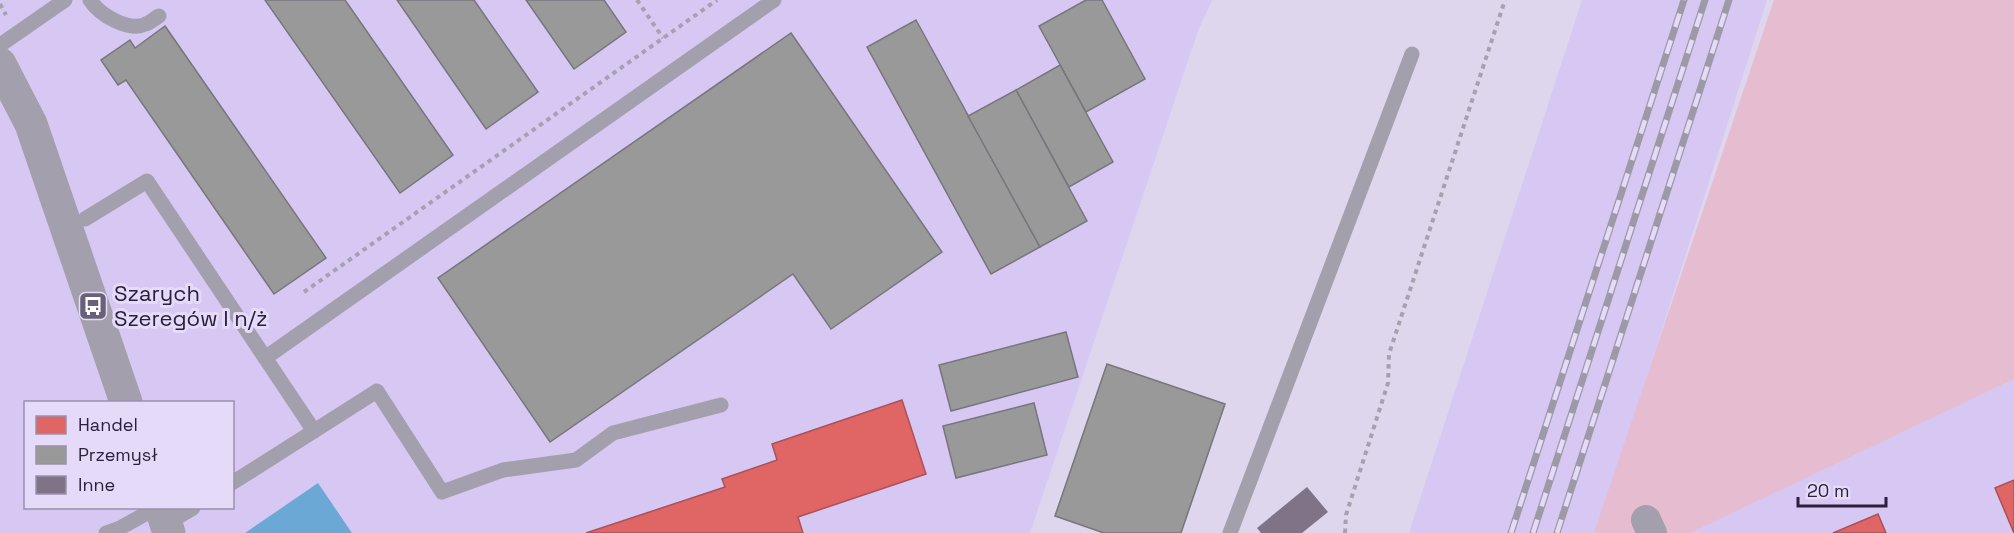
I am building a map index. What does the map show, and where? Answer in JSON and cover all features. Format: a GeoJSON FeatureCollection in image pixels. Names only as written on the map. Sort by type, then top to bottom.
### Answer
{"type":"FeatureCollection","features":[{"type":"Feature","properties":{"kind":"street"},"geometry":{"type":"LineString","coordinates":[[0,64],[31,124],[126,401]]}},
{"type":"Feature","properties":{"kind":"lane"},"geometry":{"type":"LineString","coordinates":[[0,45],[65,0]]}},
{"type":"Feature","properties":{"kind":"lane"},"geometry":{"type":"LineString","coordinates":[[90,0],[109,18],[129,25],[144,25],[159,16]]}},
{"type":"Feature","properties":{"kind":"lane"},"geometry":{"type":"LineString","coordinates":[[265,358],[774,0]]}},
{"type":"Feature","properties":{"kind":"lane"},"geometry":{"type":"LineString","coordinates":[[1230,533],[1412,54]]}},
{"type":"Feature","properties":{"kind":"lane"},"geometry":{"type":"LineString","coordinates":[[85,219],[147,181],[314,431]]}},
{"type":"Feature","properties":{"kind":"lane"},"geometry":{"type":"LineString","coordinates":[[234,482],[376,391],[442,492],[503,470],[576,460],[613,433],[721,405]]}},
{"type":"Feature","properties":{"kind":"lane"},"geometry":{"type":"LineString","coordinates":[[106,533],[188,509]]}},
{"type":"Feature","properties":{"kind":"path"},"geometry":{"type":"LineString","coordinates":[[637,0],[663,38]]}},
{"type":"Feature","properties":{"kind":"path"},"geometry":{"type":"LineString","coordinates":[[304,292],[711,2],[717,0]]}},
{"type":"Feature","properties":{"kind":"path"},"geometry":{"type":"LineString","coordinates":[[1345,533],[1346,515],[1388,383],[1389,354],[1505,0]]}},
{"type":"Feature","properties":{"kind":"shaded area"},"geometry":{"type":"Polygon","coordinates":[[[0,0],[1212,0],[1198,31],[1030,533],[0,533],[0,0]]]}},
{"type":"Feature","properties":{"kind":"shaded area"},"geometry":{"type":"Polygon","coordinates":[[[1582,0],[1767,0],[1597,533],[1409,533],[1582,0]]]}},
{"type":"Feature","properties":{"kind":"shaded area"},"geometry":{"type":"Polygon","coordinates":[[[1774,0],[2014,0],[2014,379],[1690,533],[1594,533],[1774,0]]]}},
{"type":"Feature","properties":{"kind":"shaded area"},"geometry":{"type":"Polygon","coordinates":[[[2014,379],[2014,533],[1690,533],[1691,532],[2014,379]]]}},
{"type":"Feature","properties":{"kind":"water"},"geometry":{"type":"Polygon","coordinates":[[[318,483],[352,533],[245,533],[318,483]]]}},
{"type":"Feature","properties":{"kind":"building: Handel"},"geometry":{"type":"Polygon","coordinates":[[[902,400],[926,474],[798,517],[803,533],[586,533],[725,487],[722,479],[777,460],[772,444],[902,400]]]}},
{"type":"Feature","properties":{"kind":"building: Handel"},"geometry":{"type":"Polygon","coordinates":[[[2014,480],[2014,533],[1995,488],[2014,480]]]}},
{"type":"Feature","properties":{"kind":"building: Handel"},"geometry":{"type":"Polygon","coordinates":[[[1878,514],[1886,533],[1833,533],[1878,514]]]}},
{"type":"Feature","properties":{"kind":"building: Przemysł"},"geometry":{"type":"Polygon","coordinates":[[[265,0],[345,0],[453,155],[400,193],[265,0]]]}},
{"type":"Feature","properties":{"kind":"building: Przemysł"},"geometry":{"type":"Polygon","coordinates":[[[397,0],[474,0],[538,92],[486,129],[397,0]]]}},
{"type":"Feature","properties":{"kind":"building: Przemysł"},"geometry":{"type":"Polygon","coordinates":[[[526,0],[604,0],[626,32],[574,69],[526,0]]]}},
{"type":"Feature","properties":{"kind":"building: Przemysł"},"geometry":{"type":"Polygon","coordinates":[[[1086,0],[1102,0],[1145,79],[1086,112],[1039,26],[1086,0]]]}},
{"type":"Feature","properties":{"kind":"building: Przemysł"},"geometry":{"type":"Polygon","coordinates":[[[916,20],[1040,247],[991,274],[867,47],[916,20]]]}},
{"type":"Feature","properties":{"kind":"building: Przemysł"},"geometry":{"type":"Polygon","coordinates":[[[165,26],[326,258],[274,294],[126,80],[118,85],[101,60],[130,40],[135,48],[165,26]]]}},
{"type":"Feature","properties":{"kind":"building: Przemysł"},"geometry":{"type":"Polygon","coordinates":[[[791,33],[942,252],[831,329],[793,274],[550,442],[438,278],[791,33]]]}},
{"type":"Feature","properties":{"kind":"building: Przemysł"},"geometry":{"type":"Polygon","coordinates":[[[1060,65],[1113,162],[1069,187],[1016,90],[1060,65]]]}},
{"type":"Feature","properties":{"kind":"building: Przemysł"},"geometry":{"type":"Polygon","coordinates":[[[1016,90],[1087,221],[1040,247],[968,116],[1016,90]]]}},
{"type":"Feature","properties":{"kind":"building: Przemysł"},"geometry":{"type":"Polygon","coordinates":[[[1066,332],[1078,377],[951,411],[939,365],[1066,332]]]}},
{"type":"Feature","properties":{"kind":"building: Przemysł"},"geometry":{"type":"Polygon","coordinates":[[[1107,364],[1225,404],[1181,533],[1104,533],[1055,516],[1107,364]]]}},
{"type":"Feature","properties":{"kind":"building: Przemysł"},"geometry":{"type":"Polygon","coordinates":[[[1034,403],[1047,455],[956,478],[943,426],[1034,403]]]}},
{"type":"Feature","properties":{"kind":"building: Inne"},"geometry":{"type":"Polygon","coordinates":[[[1307,487],[1328,512],[1302,533],[1261,533],[1257,528],[1307,487]]]}},
{"type":"Feature","properties":{"kind":"railway"},"geometry":{"type":"LineString","coordinates":[[1511,533],[1684,0]]}},
{"type":"Feature","properties":{"kind":"railway"},"geometry":{"type":"LineString","coordinates":[[1533,533],[1705,0]]}},
{"type":"Feature","properties":{"kind":"railway"},"geometry":{"type":"LineString","coordinates":[[1557,533],[1729,0]]}},
{"type":"Feature","properties":{"kind":"place","name":"Szarych Szeregów I n/ż"},"geometry":{"type":"Point","coordinates":[93,306]}}]}
